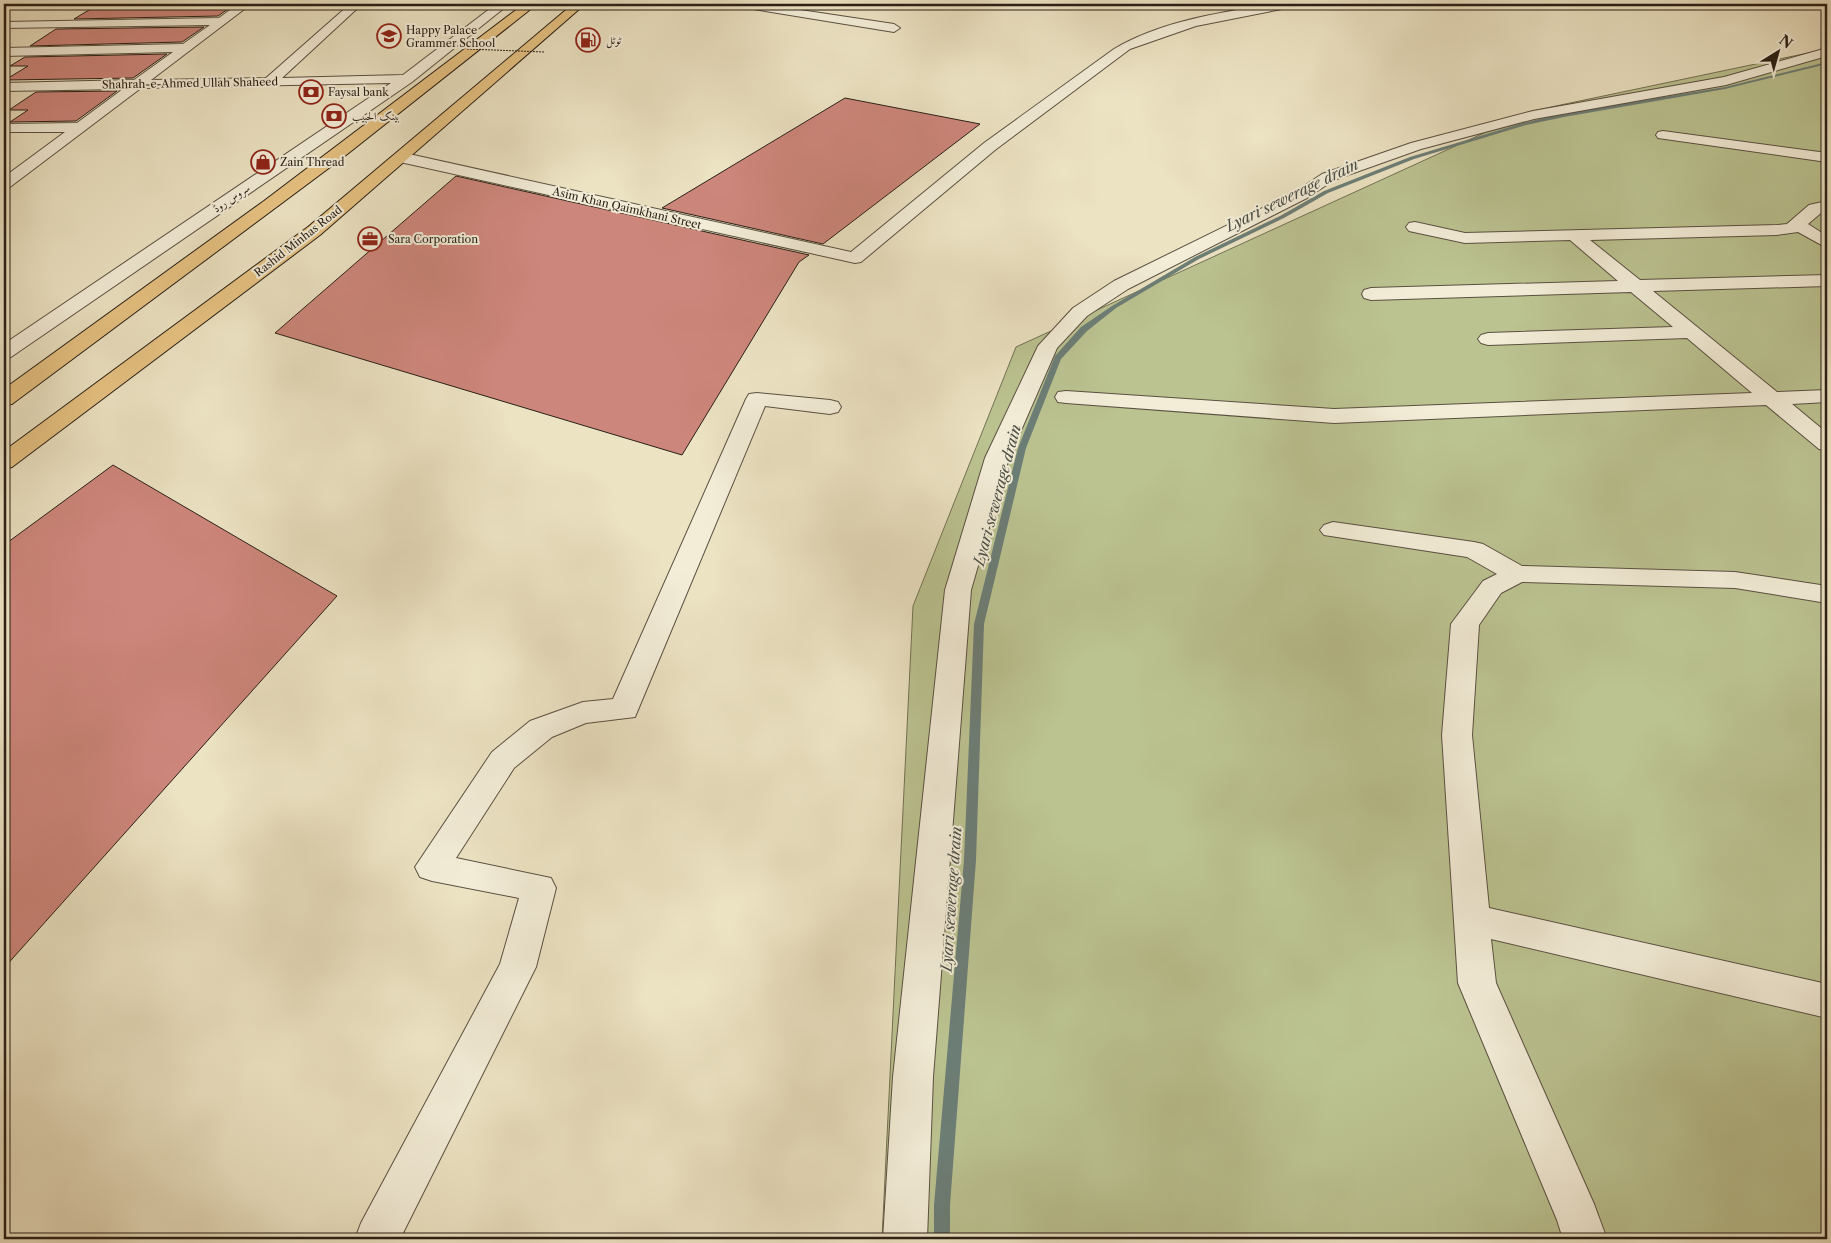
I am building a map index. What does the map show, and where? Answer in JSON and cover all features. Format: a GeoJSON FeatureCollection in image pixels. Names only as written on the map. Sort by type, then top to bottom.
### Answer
{"type":"FeatureCollection","features":[{"type":"Feature","properties":{"kind":"main road"},"geometry":{"type":"LineString","coordinates":[[4,399],[184,270],[437,79],[531,4]]}},
{"type":"Feature","properties":{"kind":"main road","name":"Rashid Minhas Road"},"geometry":{"type":"LineString","coordinates":[[4,462],[314,231],[579,4]]}},
{"type":"Feature","properties":{"kind":"street"},"geometry":{"type":"LineString","coordinates":[[4,184],[245,4]]}},
{"type":"Feature","properties":{"kind":"street"},"geometry":{"type":"LineString","coordinates":[[269,82],[356,4]]}},
{"type":"Feature","properties":{"kind":"street","name":"سروس روڈ"},"geometry":{"type":"LineString","coordinates":[[4,353],[406,79],[503,4]]}},
{"type":"Feature","properties":{"kind":"street"},"geometry":{"type":"LineString","coordinates":[[740,4],[894,28]]}},
{"type":"Feature","properties":{"kind":"street","name":"Asim Khan Qaimkhani Street"},"geometry":{"type":"LineString","coordinates":[[400,157],[855,258],[965,165],[1061,93],[1132,44],[1184,26],[1247,11],[1292,4]]}},
{"type":"Feature","properties":{"kind":"street"},"geometry":{"type":"LineString","coordinates":[[4,51],[68,12]]}},
{"type":"Feature","properties":{"kind":"street"},"geometry":{"type":"LineString","coordinates":[[4,25],[221,21]]}},
{"type":"Feature","properties":{"kind":"street"},"geometry":{"type":"LineString","coordinates":[[4,51],[185,48]]}},
{"type":"Feature","properties":{"kind":"street"},"geometry":{"type":"LineString","coordinates":[[905,1239],[913,1077],[958,590],[997,458],[1048,346],[1080,312],[1121,285],[1301,195],[1328,177],[1368,162],[1533,115],[1726,81],[1827,52]]}},
{"type":"Feature","properties":{"kind":"street","name":"Shahrah-e-Ahmed Ullah Shaheed"},"geometry":{"type":"LineString","coordinates":[[4,87],[437,79]]}},
{"type":"Feature","properties":{"kind":"street"},"geometry":{"type":"LineString","coordinates":[[4,128],[80,127]]}},
{"type":"Feature","properties":{"kind":"street"},"geometry":{"type":"LineString","coordinates":[[1663,135],[1827,158]]}},
{"type":"Feature","properties":{"kind":"street"},"geometry":{"type":"LineString","coordinates":[[4,169],[24,169]]}},
{"type":"Feature","properties":{"kind":"street"},"geometry":{"type":"LineString","coordinates":[[1415,228],[1444,236],[1465,238],[1777,230],[1792,229],[1815,209],[1827,206]]}},
{"type":"Feature","properties":{"kind":"street"},"geometry":{"type":"LineString","coordinates":[[1798,225],[1827,243]]}},
{"type":"Feature","properties":{"kind":"street"},"geometry":{"type":"LineString","coordinates":[[1575,236],[1827,444]]}},
{"type":"Feature","properties":{"kind":"street"},"geometry":{"type":"LineString","coordinates":[[1371,294],[1827,280]]}},
{"type":"Feature","properties":{"kind":"street"},"geometry":{"type":"LineString","coordinates":[[1488,339],[1692,332]]}},
{"type":"Feature","properties":{"kind":"street"},"geometry":{"type":"LineString","coordinates":[[1066,397],[1334,416],[1827,396]]}},
{"type":"Feature","properties":{"kind":"street"},"geometry":{"type":"LineString","coordinates":[[377,1239],[518,967],[539,888],[432,867],[503,760],[541,729],[582,713],[624,708],[757,399],[830,407]]}},
{"type":"Feature","properties":{"kind":"street"},"geometry":{"type":"LineString","coordinates":[[1333,530],[1474,550],[1517,574]]}},
{"type":"Feature","properties":{"kind":"street"},"geometry":{"type":"LineString","coordinates":[[1585,1239],[1579,1219],[1477,983],[1457,736],[1465,624],[1492,587],[1517,574],[1549,573],[1735,580],[1827,594]]}},
{"type":"Feature","properties":{"kind":"street"},"geometry":{"type":"LineString","coordinates":[[1471,919],[1827,1001]]}},
{"type":"Feature","properties":{"kind":"path"},"geometry":{"type":"LineString","coordinates":[[467,50],[544,52]]}},
{"type":"Feature","properties":{"kind":"green space"},"geometry":{"type":"Polygon","coordinates":[[[1827,49],[1827,1239],[882,1239],[913,606],[1016,347],[1532,111],[1827,49]]]}},
{"type":"Feature","properties":{"kind":"building"},"geometry":{"type":"Polygon","coordinates":[[[99,4],[235,4],[218,16],[74,19],[99,4]]]}},
{"type":"Feature","properties":{"kind":"building"},"geometry":{"type":"Polygon","coordinates":[[[204,27],[182,42],[30,46],[56,29],[204,27]]]}},
{"type":"Feature","properties":{"kind":"building"},"geometry":{"type":"Polygon","coordinates":[[[167,54],[133,78],[5,80],[28,66],[10,66],[25,57],[167,54]]]}},
{"type":"Feature","properties":{"kind":"building"},"geometry":{"type":"Polygon","coordinates":[[[117,91],[76,121],[10,122],[28,110],[9,110],[36,92],[117,91]]]}},
{"type":"Feature","properties":{"kind":"building"},"geometry":{"type":"Polygon","coordinates":[[[845,98],[980,124],[823,244],[662,208],[845,98]]]}},
{"type":"Feature","properties":{"kind":"building"},"geometry":{"type":"Polygon","coordinates":[[[456,176],[809,255],[799,262],[682,455],[275,333],[456,176]]]}},
{"type":"Feature","properties":{"kind":"building"},"geometry":{"type":"Polygon","coordinates":[[[113,465],[337,596],[4,968],[4,545],[113,465]]]}},
{"type":"Feature","properties":{"kind":"waterway","name":"Lyari sewerage drain"},"geometry":{"type":"LineString","coordinates":[[942,1239],[942,1205],[970,860],[979,624],[1022,448],[1058,358],[1084,329],[1114,307],[1197,258],[1282,217],[1326,192],[1412,158],[1525,124],[1564,115],[1725,88],[1827,63]]}},
{"type":"Feature","properties":{"kind":"place","name":"Happy Palace Grammer School"},"geometry":{"type":"Point","coordinates":[389,36]}},
{"type":"Feature","properties":{"kind":"place","name":"ٹوٹل"},"geometry":{"type":"Point","coordinates":[588,40]}},
{"type":"Feature","properties":{"kind":"place","name":"Faysal bank"},"geometry":{"type":"Point","coordinates":[311,92]}},
{"type":"Feature","properties":{"kind":"place","name":"بينک الحبيب"},"geometry":{"type":"Point","coordinates":[334,116]}},
{"type":"Feature","properties":{"kind":"place","name":"Zain Thread"},"geometry":{"type":"Point","coordinates":[263,162]}},
{"type":"Feature","properties":{"kind":"place","name":"Sara Corporation"},"geometry":{"type":"Point","coordinates":[370,239]}}]}
